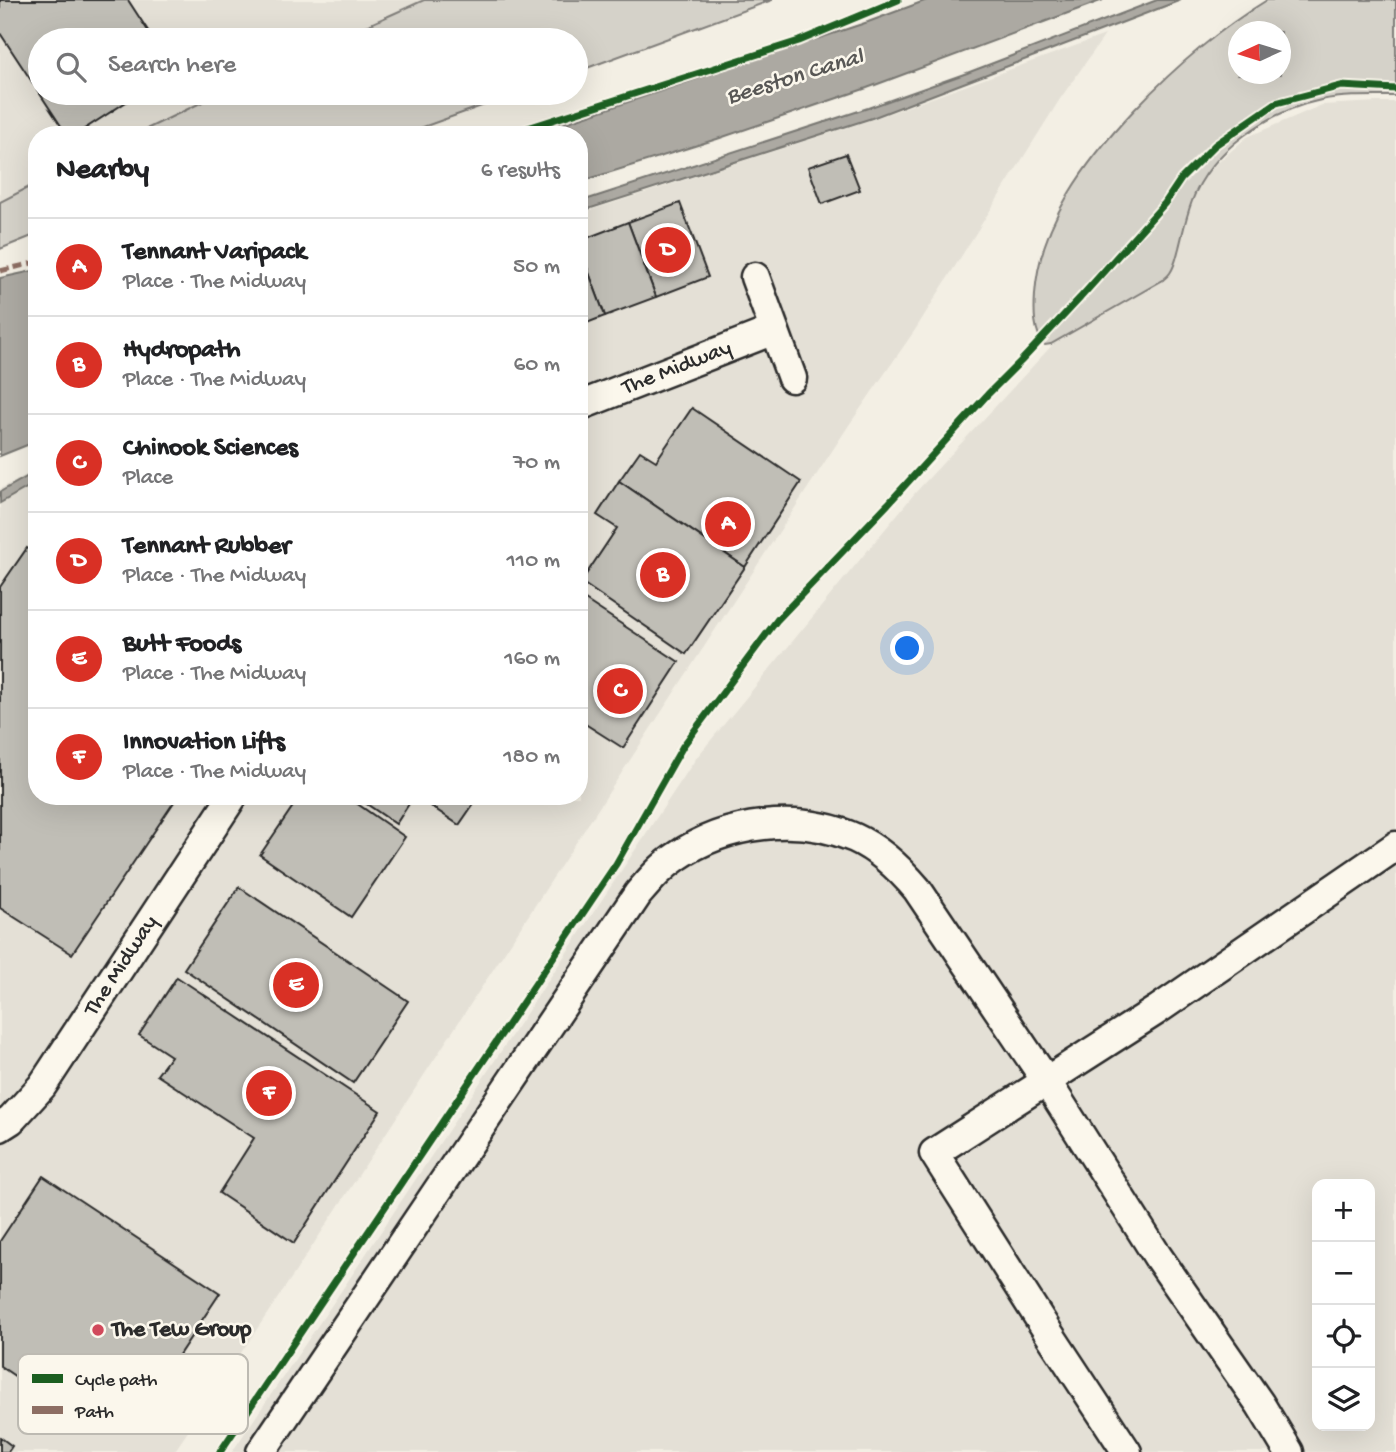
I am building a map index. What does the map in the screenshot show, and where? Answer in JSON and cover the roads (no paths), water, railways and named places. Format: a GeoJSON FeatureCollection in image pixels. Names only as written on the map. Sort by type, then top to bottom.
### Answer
{"type":"FeatureCollection","features":[{"type":"Feature","properties":{"kind":"street"},"geometry":{"type":"LineString","coordinates":[[755,277],[792,378]]}},
{"type":"Feature","properties":{"kind":"street","name":"The Midway"},"geometry":{"type":"LineString","coordinates":[[588,403],[774,330]]}},
{"type":"Feature","properties":{"kind":"street","name":"The Midway"},"geometry":{"type":"LineString","coordinates":[[0,1127],[11,1120],[42,1086],[227,805]]}},
{"type":"Feature","properties":{"kind":"street"},"geometry":{"type":"LineString","coordinates":[[261,1452],[654,874],[695,845],[744,828],[775,824],[806,825],[856,839],[882,855],[917,889],[1046,1082],[1158,1257],[1260,1404],[1289,1452]]}},
{"type":"Feature","properties":{"kind":"street"},"geometry":{"type":"LineString","coordinates":[[1127,1452],[934,1153],[1157,1010],[1396,846]]}},
{"type":"Feature","properties":{"kind":"water","name":"Beeston Canal"},"geometry":{"type":"Polygon","coordinates":[[[927,0],[1103,0],[867,88],[588,179],[588,126],[556,126],[927,0]]]}},
{"type":"Feature","properties":{"kind":"water"},"geometry":{"type":"Polygon","coordinates":[[[1157,0],[1181,0],[872,118],[588,209],[588,199],[967,73],[1157,0]]]}},
{"type":"Feature","properties":{"kind":"water"},"geometry":{"type":"Polygon","coordinates":[[[28,272],[28,445],[0,456],[0,278],[28,272]]]}},
{"type":"Feature","properties":{"kind":"water"},"geometry":{"type":"Polygon","coordinates":[[[28,476],[28,487],[0,503],[0,492],[28,476]]]}},
{"type":"Feature","properties":{"kind":"place","name":"Tennant Rubber"},"geometry":{"type":"Point","coordinates":[668,250]}},
{"type":"Feature","properties":{"kind":"place","name":"Tennant Varipack"},"geometry":{"type":"Point","coordinates":[728,524]}},
{"type":"Feature","properties":{"kind":"place","name":"Hydropath"},"geometry":{"type":"Point","coordinates":[663,575]}},
{"type":"Feature","properties":{"kind":"place","name":"Chinook Sciences"},"geometry":{"type":"Point","coordinates":[620,691]}},
{"type":"Feature","properties":{"kind":"place","name":"Butt Foods"},"geometry":{"type":"Point","coordinates":[296,985]}},
{"type":"Feature","properties":{"kind":"place","name":"Innovation Lifts"},"geometry":{"type":"Point","coordinates":[269,1093]}},
{"type":"Feature","properties":{"kind":"place","name":"The Tew Group"},"geometry":{"type":"Point","coordinates":[98,1330]}}]}
